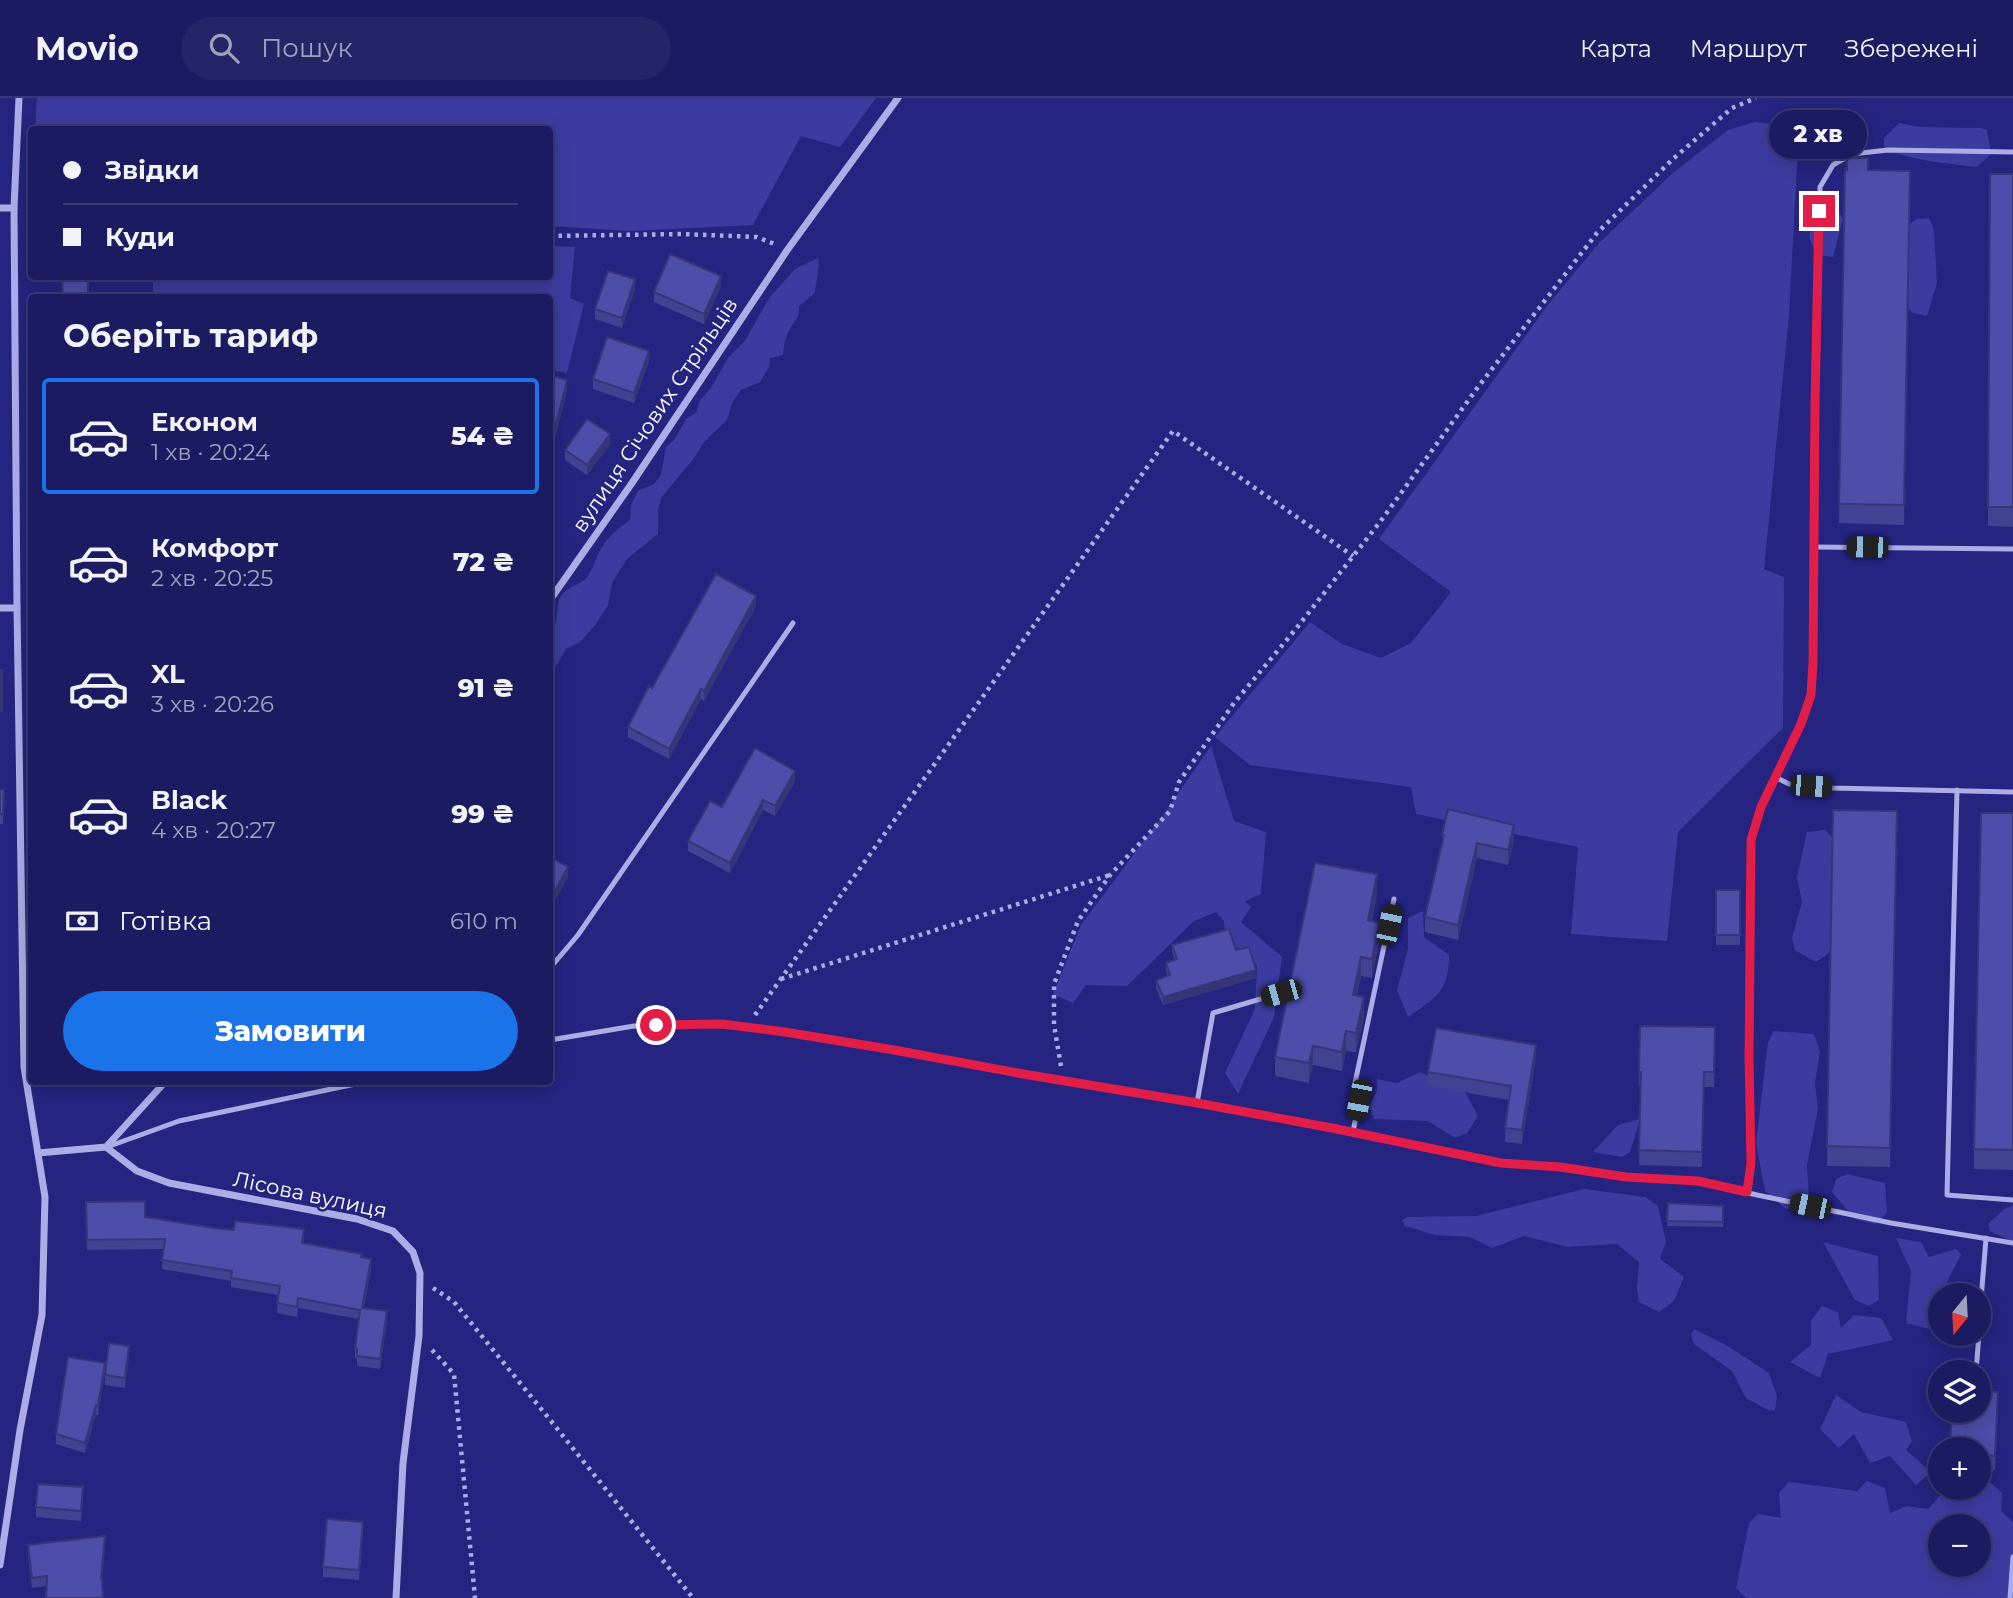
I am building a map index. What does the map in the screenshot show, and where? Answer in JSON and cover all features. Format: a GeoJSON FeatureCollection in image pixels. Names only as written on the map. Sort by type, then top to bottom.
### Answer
{"type":"FeatureCollection","features":[{"type":"Feature","properties":{"kind":"street"},"geometry":{"type":"LineString","coordinates":[[0,1565],[20,1430],[42,1315],[45,1197],[24,1067],[14,208],[19,98]]}},
{"type":"Feature","properties":{"kind":"street","name":"вулиця Січових Стрільців"},"geometry":{"type":"LineString","coordinates":[[553,596],[788,249],[898,98]]}},
{"type":"Feature","properties":{"kind":"street"},"geometry":{"type":"LineString","coordinates":[[0,208],[14,208]]}},
{"type":"Feature","properties":{"kind":"street"},"geometry":{"type":"LineString","coordinates":[[0,608],[17,608]]}},
{"type":"Feature","properties":{"kind":"street"},"geometry":{"type":"LineString","coordinates":[[38,1153],[106,1147],[161,1085]]}},
{"type":"Feature","properties":{"kind":"street","name":"Лісова вулиця"},"geometry":{"type":"LineString","coordinates":[[106,1147],[137,1171],[169,1184],[357,1219],[393,1231],[413,1252],[420,1273],[419,1336],[403,1463],[396,1598]]}},
{"type":"Feature","properties":{"kind":"lane"},"geometry":{"type":"LineString","coordinates":[[1747,1192],[1751,1163],[1751,840],[1761,807],[1777,778],[1811,695],[1819,187],[1833,165],[1852,154],[1888,150],[2013,152]]}},
{"type":"Feature","properties":{"kind":"lane"},"geometry":{"type":"LineString","coordinates":[[1813,547],[2013,549]]}},
{"type":"Feature","properties":{"kind":"lane"},"geometry":{"type":"LineString","coordinates":[[553,964],[578,935],[793,623]]}},
{"type":"Feature","properties":{"kind":"lane"},"geometry":{"type":"LineString","coordinates":[[1777,778],[1789,784],[1832,788],[2013,792]]}},
{"type":"Feature","properties":{"kind":"lane"},"geometry":{"type":"LineString","coordinates":[[1957,790],[1947,1195],[2013,1200]]}},
{"type":"Feature","properties":{"kind":"lane"},"geometry":{"type":"LineString","coordinates":[[1353,1132],[1359,1100],[1355,1083],[1394,899]]}},
{"type":"Feature","properties":{"kind":"lane"},"geometry":{"type":"LineString","coordinates":[[1197,1103],[1213,1013],[1281,993]]}},
{"type":"Feature","properties":{"kind":"lane"},"geometry":{"type":"LineString","coordinates":[[553,1040],[634,1026],[722,1024],[746,1027],[1197,1103],[1501,1163],[1560,1167],[1626,1177],[1698,1181],[1891,1223],[2013,1242]]}},
{"type":"Feature","properties":{"kind":"lane"},"geometry":{"type":"LineString","coordinates":[[106,1147],[179,1121],[351,1085]]}},
{"type":"Feature","properties":{"kind":"lane"},"geometry":{"type":"LineString","coordinates":[[1982,1283],[1986,1238]]}},
{"type":"Feature","properties":{"kind":"lane"},"geometry":{"type":"LineString","coordinates":[[2010,1598],[2013,1557]]}},
{"type":"Feature","properties":{"kind":"path"},"geometry":{"type":"LineString","coordinates":[[1063,1081],[1054,1025],[1054,984],[1078,921],[1110,875],[1170,811],[1179,782],[1234,703],[1380,522],[1478,387],[1597,233],[1674,158],[1732,108],[1756,98]]}},
{"type":"Feature","properties":{"kind":"path"},"geometry":{"type":"LineString","coordinates":[[553,236],[681,234],[757,237],[788,249]]}},
{"type":"Feature","properties":{"kind":"path"},"geometry":{"type":"LineString","coordinates":[[746,1027],[1173,430],[1353,556]]}},
{"type":"Feature","properties":{"kind":"path"},"geometry":{"type":"LineString","coordinates":[[780,979],[1110,875]]}},
{"type":"Feature","properties":{"kind":"path"},"geometry":{"type":"LineString","coordinates":[[420,1279],[454,1303],[693,1598]]}},
{"type":"Feature","properties":{"kind":"path"},"geometry":{"type":"LineString","coordinates":[[419,1336],[454,1374],[475,1598]]}},
{"type":"Feature","properties":{"kind":"shaded area"},"geometry":{"type":"Polygon","coordinates":[[[37,98],[876,98],[840,147],[801,136],[753,225],[630,231],[553,226],[553,126],[35,126],[37,98]]]}},
{"type":"Feature","properties":{"kind":"shaded area"},"geometry":{"type":"Polygon","coordinates":[[[1755,122],[1799,127],[1789,316],[1764,569],[1784,577],[1783,728],[1678,832],[1667,941],[1571,934],[1578,847],[1416,814],[1411,787],[1250,765],[1215,737],[1310,622],[1342,644],[1381,658],[1411,643],[1451,592],[1379,539],[1547,306],[1600,242],[1674,172],[1728,130],[1755,122]]]}},
{"type":"Feature","properties":{"kind":"shaded area"},"geometry":{"type":"Polygon","coordinates":[[[1899,123],[1920,127],[1987,130],[1991,154],[1977,167],[1902,155],[1884,146],[1884,138],[1899,123]]]}},
{"type":"Feature","properties":{"kind":"shaded area"},"geometry":{"type":"Polygon","coordinates":[[[1832,199],[1843,219],[1833,257],[1817,255],[1809,237],[1815,211],[1832,199]]]}},
{"type":"Feature","properties":{"kind":"shaded area"},"geometry":{"type":"Polygon","coordinates":[[[1929,218],[1934,230],[1937,283],[1927,316],[1913,313],[1899,297],[1906,227],[1916,219],[1929,218]]]}},
{"type":"Feature","properties":{"kind":"shaded area"},"geometry":{"type":"Polygon","coordinates":[[[553,246],[575,247],[570,298],[584,304],[567,373],[553,371],[553,294],[153,294],[153,280],[553,280],[553,246]]]}},
{"type":"Feature","properties":{"kind":"shaded area"},"geometry":{"type":"Polygon","coordinates":[[[818,258],[815,293],[799,306],[798,316],[786,337],[783,355],[770,358],[769,367],[760,382],[741,390],[733,401],[727,420],[704,442],[661,498],[658,534],[627,559],[612,583],[608,605],[596,624],[580,642],[566,649],[553,671],[553,627],[561,596],[587,577],[605,543],[630,520],[631,505],[638,491],[654,484],[661,475],[666,447],[674,440],[686,419],[696,413],[700,400],[711,388],[728,358],[744,342],[770,297],[795,269],[818,258]]]}},
{"type":"Feature","properties":{"kind":"shaded area"},"geometry":{"type":"Polygon","coordinates":[[[1211,746],[1234,821],[1266,832],[1261,894],[1245,901],[1251,907],[1241,922],[1282,957],[1274,1017],[1238,1094],[1225,1073],[1255,1009],[1257,966],[1249,954],[1226,941],[1224,921],[1216,912],[1194,921],[1127,986],[1086,985],[1073,1003],[1053,994],[1081,925],[1211,746]]]}},
{"type":"Feature","properties":{"kind":"shaded area"},"geometry":{"type":"Polygon","coordinates":[[[1825,830],[1841,845],[1836,935],[1828,954],[1816,962],[1795,950],[1792,938],[1802,902],[1797,877],[1807,832],[1825,830]]]}},
{"type":"Feature","properties":{"kind":"shaded area"},"geometry":{"type":"Polygon","coordinates":[[[1423,911],[1424,937],[1449,955],[1447,977],[1433,999],[1408,1017],[1397,990],[1408,949],[1408,918],[1423,911]]]}},
{"type":"Feature","properties":{"kind":"shaded area"},"geometry":{"type":"Polygon","coordinates":[[[1774,1031],[1814,1034],[1820,1052],[1815,1083],[1818,1109],[1807,1165],[1809,1197],[1800,1207],[1786,1209],[1765,1191],[1756,1143],[1768,1042],[1774,1031]]]}},
{"type":"Feature","properties":{"kind":"shaded area"},"geometry":{"type":"Polygon","coordinates":[[[1420,1072],[1464,1090],[1478,1116],[1467,1133],[1455,1138],[1428,1121],[1374,1119],[1369,1107],[1377,1091],[1377,1079],[1397,1083],[1420,1072]]]}},
{"type":"Feature","properties":{"kind":"shaded area"},"geometry":{"type":"Polygon","coordinates":[[[1640,1119],[1630,1152],[1622,1157],[1593,1152],[1618,1125],[1640,1119]]]}},
{"type":"Feature","properties":{"kind":"shaded area"},"geometry":{"type":"Polygon","coordinates":[[[1847,1174],[1885,1183],[1887,1213],[1875,1224],[1855,1219],[1832,1192],[1836,1179],[1847,1174]]]}},
{"type":"Feature","properties":{"kind":"shaded area"},"geometry":{"type":"Polygon","coordinates":[[[1584,1189],[1645,1197],[1658,1206],[1666,1242],[1660,1259],[1684,1277],[1674,1301],[1659,1312],[1639,1302],[1639,1262],[1617,1244],[1568,1247],[1524,1236],[1492,1248],[1470,1237],[1435,1235],[1405,1226],[1402,1220],[1407,1217],[1476,1216],[1584,1189]]]}},
{"type":"Feature","properties":{"kind":"shaded area"},"geometry":{"type":"Polygon","coordinates":[[[2013,1205],[2013,1242],[1990,1231],[1988,1224],[2013,1205]]]}},
{"type":"Feature","properties":{"kind":"shaded area"},"geometry":{"type":"Polygon","coordinates":[[[1896,1238],[1921,1242],[1929,1257],[1956,1249],[1961,1255],[1947,1281],[1949,1283],[1928,1283],[1928,1329],[1906,1323],[1911,1271],[1896,1238]]]}},
{"type":"Feature","properties":{"kind":"shaded area"},"geometry":{"type":"Polygon","coordinates":[[[1823,1242],[1878,1256],[1879,1300],[1869,1306],[1855,1300],[1823,1242]]]}},
{"type":"Feature","properties":{"kind":"shaded area"},"geometry":{"type":"Polygon","coordinates":[[[1822,1306],[1838,1312],[1841,1328],[1854,1315],[1881,1318],[1893,1340],[1828,1354],[1820,1378],[1790,1362],[1811,1345],[1811,1321],[1822,1306]]]}},
{"type":"Feature","properties":{"kind":"shaded area"},"geometry":{"type":"Polygon","coordinates":[[[1694,1329],[1726,1345],[1769,1373],[1777,1396],[1775,1410],[1770,1411],[1746,1398],[1732,1371],[1694,1344],[1691,1335],[1694,1329]]]}},
{"type":"Feature","properties":{"kind":"shaded area"},"geometry":{"type":"Polygon","coordinates":[[[1836,1395],[1861,1412],[1906,1422],[1912,1441],[1906,1450],[1928,1469],[1928,1475],[1916,1485],[1890,1456],[1870,1463],[1854,1434],[1839,1448],[1820,1429],[1836,1395]]]}},
{"type":"Feature","properties":{"kind":"shaded area"},"geometry":{"type":"Polygon","coordinates":[[[1867,1481],[1885,1488],[1890,1513],[1906,1506],[1928,1509],[1936,1500],[1991,1500],[1991,1483],[2002,1493],[2001,1511],[2013,1522],[2013,1598],[1746,1598],[1736,1588],[1749,1523],[1758,1514],[1781,1518],[1779,1493],[1789,1482],[1857,1491],[1867,1481]]]}},
{"type":"Feature","properties":{"kind":"building"},"geometry":{"type":"Polygon","coordinates":[[[1847,158],[1868,158],[1868,170],[1910,171],[1904,505],[1839,504],[1847,158]]]}},
{"type":"Feature","properties":{"kind":"building"},"geometry":{"type":"Polygon","coordinates":[[[1990,174],[2013,174],[2013,507],[1988,507],[1990,174]]]}},
{"type":"Feature","properties":{"kind":"building"},"geometry":{"type":"Polygon","coordinates":[[[670,254],[721,276],[704,314],[654,292],[670,254]]]}},
{"type":"Feature","properties":{"kind":"building"},"geometry":{"type":"Polygon","coordinates":[[[608,271],[635,279],[622,318],[595,309],[608,271]]]}},
{"type":"Feature","properties":{"kind":"building"},"geometry":{"type":"Polygon","coordinates":[[[62,280],[88,280],[88,294],[63,294],[62,280]]]}},
{"type":"Feature","properties":{"kind":"building"},"geometry":{"type":"Polygon","coordinates":[[[607,337],[649,351],[634,393],[593,379],[607,337]]]}},
{"type":"Feature","properties":{"kind":"building"},"geometry":{"type":"Polygon","coordinates":[[[553,376],[567,380],[553,436],[553,376]]]}},
{"type":"Feature","properties":{"kind":"building"},"geometry":{"type":"Polygon","coordinates":[[[587,419],[610,434],[587,465],[565,450],[587,419]]]}},
{"type":"Feature","properties":{"kind":"building"},"geometry":{"type":"Polygon","coordinates":[[[716,574],[756,596],[669,749],[628,727],[649,686],[652,688],[716,574]]]}},
{"type":"Feature","properties":{"kind":"building"},"geometry":{"type":"Polygon","coordinates":[[[2,670],[2,711],[0,711],[2,670]]]}},
{"type":"Feature","properties":{"kind":"building"},"geometry":{"type":"Polygon","coordinates":[[[755,748],[795,771],[775,806],[763,800],[730,863],[688,841],[710,801],[722,807],[755,748]]]}},
{"type":"Feature","properties":{"kind":"building"},"geometry":{"type":"Polygon","coordinates":[[[0,790],[4,790],[3,814],[0,814],[0,790]]]}},
{"type":"Feature","properties":{"kind":"building"},"geometry":{"type":"Polygon","coordinates":[[[1448,809],[1514,825],[1508,850],[1477,843],[1458,925],[1425,917],[1448,809]]]}},
{"type":"Feature","properties":{"kind":"building"},"geometry":{"type":"Polygon","coordinates":[[[1833,810],[1897,811],[1890,1148],[1827,1146],[1833,810]]]}},
{"type":"Feature","properties":{"kind":"building"},"geometry":{"type":"Polygon","coordinates":[[[1981,813],[2013,813],[2013,1150],[1974,1149],[1981,813]]]}},
{"type":"Feature","properties":{"kind":"building"},"geometry":{"type":"Polygon","coordinates":[[[553,859],[568,867],[553,894],[553,859]]]}},
{"type":"Feature","properties":{"kind":"building"},"geometry":{"type":"Polygon","coordinates":[[[1315,863],[1377,874],[1368,920],[1379,923],[1372,959],[1361,957],[1353,995],[1364,997],[1356,1033],[1346,1031],[1342,1052],[1313,1046],[1309,1063],[1275,1057],[1315,863]]]}},
{"type":"Feature","properties":{"kind":"building"},"geometry":{"type":"Polygon","coordinates":[[[1716,890],[1740,890],[1740,935],[1716,935],[1716,890]]]}},
{"type":"Feature","properties":{"kind":"building"},"geometry":{"type":"Polygon","coordinates":[[[1229,929],[1236,950],[1249,947],[1256,970],[1163,997],[1156,980],[1170,975],[1166,963],[1177,959],[1172,945],[1229,929]]]}},
{"type":"Feature","properties":{"kind":"building"},"geometry":{"type":"Polygon","coordinates":[[[1640,1026],[1715,1027],[1714,1072],[1704,1072],[1702,1152],[1639,1150],[1640,1026]]]}},
{"type":"Feature","properties":{"kind":"building"},"geometry":{"type":"Polygon","coordinates":[[[1436,1028],[1536,1045],[1522,1130],[1505,1128],[1511,1086],[1428,1072],[1436,1028]]]}},
{"type":"Feature","properties":{"kind":"building"},"geometry":{"type":"Polygon","coordinates":[[[145,1201],[145,1217],[234,1230],[235,1221],[304,1229],[302,1243],[362,1254],[361,1257],[371,1259],[362,1308],[387,1311],[380,1359],[357,1356],[355,1349],[360,1310],[298,1298],[297,1307],[277,1303],[280,1286],[231,1278],[232,1271],[162,1260],[165,1239],[87,1240],[86,1202],[145,1201]]]}},
{"type":"Feature","properties":{"kind":"building"},"geometry":{"type":"Polygon","coordinates":[[[1668,1203],[1723,1206],[1723,1222],[1667,1221],[1668,1203]]]}},
{"type":"Feature","properties":{"kind":"building"},"geometry":{"type":"Polygon","coordinates":[[[109,1343],[129,1346],[125,1378],[105,1375],[109,1343]]]}},
{"type":"Feature","properties":{"kind":"building"},"geometry":{"type":"Polygon","coordinates":[[[68,1357],[105,1363],[98,1405],[85,1443],[56,1434],[68,1357]]]}},
{"type":"Feature","properties":{"kind":"building"},"geometry":{"type":"Polygon","coordinates":[[[1991,1392],[1998,1392],[1995,1456],[1991,1456],[1991,1437],[1951,1437],[1951,1423],[1991,1423],[1991,1392]]]}},
{"type":"Feature","properties":{"kind":"building"},"geometry":{"type":"Polygon","coordinates":[[[38,1484],[83,1487],[81,1511],[36,1507],[38,1484]]]}},
{"type":"Feature","properties":{"kind":"building"},"geometry":{"type":"Polygon","coordinates":[[[327,1519],[363,1522],[359,1570],[323,1567],[327,1519]]]}},
{"type":"Feature","properties":{"kind":"building"},"geometry":{"type":"Polygon","coordinates":[[[105,1536],[101,1578],[103,1598],[46,1598],[47,1576],[32,1578],[28,1545],[105,1536]]]}},
{"type":"Feature","properties":{"kind":"route"},"geometry":{"type":"LineString","coordinates":[[656,1025],[722,1024],[785,1032],[1197,1103],[1501,1163],[1560,1167],[1626,1177],[1698,1181],[1747,1192],[1751,1163],[1751,840],[1761,807],[1777,778],[1811,695],[1819,211]]}}]}
